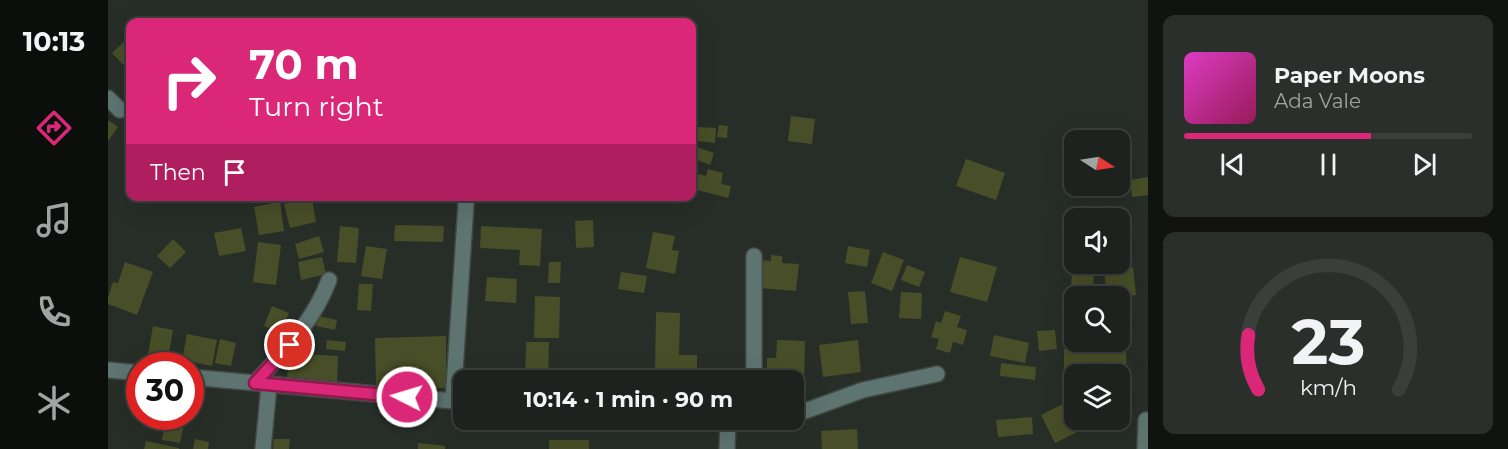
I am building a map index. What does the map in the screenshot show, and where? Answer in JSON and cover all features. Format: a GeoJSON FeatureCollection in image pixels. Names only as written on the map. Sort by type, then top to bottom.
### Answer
{"type":"FeatureCollection","features":[{"type":"Feature","properties":{"kind":"street"},"geometry":{"type":"LineString","coordinates":[[108,98],[120,110]]}},
{"type":"Feature","properties":{"kind":"street"},"geometry":{"type":"LineString","coordinates":[[459,370],[466,204]]}},
{"type":"Feature","properties":{"kind":"street"},"geometry":{"type":"LineString","coordinates":[[754,256],[754,370]]}},
{"type":"Feature","properties":{"kind":"street"},"geometry":{"type":"LineString","coordinates":[[263,449],[262,384],[322,300],[329,280]]}},
{"type":"Feature","properties":{"kind":"street"},"geometry":{"type":"LineString","coordinates":[[108,370],[126,372]]}},
{"type":"Feature","properties":{"kind":"street"},"geometry":{"type":"LineString","coordinates":[[804,411],[864,390],[938,374]]}},
{"type":"Feature","properties":{"kind":"street"},"geometry":{"type":"LineString","coordinates":[[204,378],[453,402]]}},
{"type":"Feature","properties":{"kind":"street"},"geometry":{"type":"LineString","coordinates":[[1145,449],[1146,420]]}},
{"type":"Feature","properties":{"kind":"street"},"geometry":{"type":"LineString","coordinates":[[727,449],[728,430]]}},
{"type":"Feature","properties":{"kind":"building"},"geometry":{"type":"Polygon","coordinates":[[[126,40],[126,68],[112,53],[126,40]]]}},
{"type":"Feature","properties":{"kind":"building"},"geometry":{"type":"Polygon","coordinates":[[[791,116],[815,119],[812,144],[788,141],[791,116]]]}},
{"type":"Feature","properties":{"kind":"building"},"geometry":{"type":"Polygon","coordinates":[[[108,120],[118,127],[108,141],[108,120]]]}},
{"type":"Feature","properties":{"kind":"building"},"geometry":{"type":"Polygon","coordinates":[[[719,125],[728,126],[727,138],[717,137],[719,125]]]}},
{"type":"Feature","properties":{"kind":"building"},"geometry":{"type":"Polygon","coordinates":[[[697,127],[716,128],[715,143],[696,141],[697,127]]]}},
{"type":"Feature","properties":{"kind":"building"},"geometry":{"type":"Polygon","coordinates":[[[696,147],[714,153],[710,165],[696,160],[696,147]]]}},
{"type":"Feature","properties":{"kind":"building"},"geometry":{"type":"Polygon","coordinates":[[[966,159],[1005,173],[996,200],[956,186],[966,159]]]}},
{"type":"Feature","properties":{"kind":"building"},"geometry":{"type":"Polygon","coordinates":[[[708,169],[723,173],[721,184],[731,186],[728,198],[696,190],[698,174],[706,176],[708,169]]]}},
{"type":"Feature","properties":{"kind":"building"},"geometry":{"type":"Polygon","coordinates":[[[1148,177],[1148,195],[1132,197],[1130,180],[1148,177]]]}},
{"type":"Feature","properties":{"kind":"building"},"geometry":{"type":"Polygon","coordinates":[[[312,201],[316,222],[290,228],[284,204],[312,201]]]}},
{"type":"Feature","properties":{"kind":"building"},"geometry":{"type":"Polygon","coordinates":[[[280,202],[284,231],[259,235],[254,207],[280,202]]]}},
{"type":"Feature","properties":{"kind":"building"},"geometry":{"type":"Polygon","coordinates":[[[593,220],[594,247],[576,248],[575,221],[593,220]]]}},
{"type":"Feature","properties":{"kind":"building"},"geometry":{"type":"Polygon","coordinates":[[[395,225],[444,226],[443,242],[394,241],[395,225]]]}},
{"type":"Feature","properties":{"kind":"building"},"geometry":{"type":"Polygon","coordinates":[[[340,226],[359,228],[356,263],[337,262],[340,226]]]}},
{"type":"Feature","properties":{"kind":"building"},"geometry":{"type":"Polygon","coordinates":[[[481,226],[542,229],[540,266],[519,265],[520,250],[480,248],[481,226]]]}},
{"type":"Feature","properties":{"kind":"building"},"geometry":{"type":"Polygon","coordinates":[[[241,228],[246,251],[219,256],[214,233],[241,228]]]}},
{"type":"Feature","properties":{"kind":"building"},"geometry":{"type":"Polygon","coordinates":[[[653,232],[675,236],[672,250],[679,251],[675,274],[646,268],[653,232]]]}},
{"type":"Feature","properties":{"kind":"building"},"geometry":{"type":"Polygon","coordinates":[[[319,236],[324,252],[299,259],[295,244],[319,236]]]}},
{"type":"Feature","properties":{"kind":"building"},"geometry":{"type":"Polygon","coordinates":[[[173,239],[186,252],[170,268],[157,256],[173,239]]]}},
{"type":"Feature","properties":{"kind":"building"},"geometry":{"type":"Polygon","coordinates":[[[258,242],[281,245],[276,285],[253,282],[258,242]]]}},
{"type":"Feature","properties":{"kind":"building"},"geometry":{"type":"Polygon","coordinates":[[[366,246],[387,249],[382,279],[361,276],[366,246]]]}},
{"type":"Feature","properties":{"kind":"building"},"geometry":{"type":"Polygon","coordinates":[[[848,246],[870,250],[867,267],[845,263],[848,246]]]}},
{"type":"Feature","properties":{"kind":"building"},"geometry":{"type":"Polygon","coordinates":[[[883,252],[904,260],[892,291],[871,283],[883,252]]]}},
{"type":"Feature","properties":{"kind":"building"},"geometry":{"type":"Polygon","coordinates":[[[771,255],[782,256],[782,263],[799,264],[796,291],[758,288],[761,260],[771,261],[771,255]]]}},
{"type":"Feature","properties":{"kind":"building"},"geometry":{"type":"Polygon","coordinates":[[[322,257],[326,274],[301,280],[298,262],[322,257]]]}},
{"type":"Feature","properties":{"kind":"building"},"geometry":{"type":"Polygon","coordinates":[[[960,257],[997,267],[987,302],[950,292],[960,257]]]}},
{"type":"Feature","properties":{"kind":"building"},"geometry":{"type":"Polygon","coordinates":[[[125,262],[153,272],[137,315],[108,304],[113,282],[118,283],[125,262]]]}},
{"type":"Feature","properties":{"kind":"building"},"geometry":{"type":"Polygon","coordinates":[[[549,262],[561,262],[560,283],[548,283],[549,262]]]}},
{"type":"Feature","properties":{"kind":"building"},"geometry":{"type":"Polygon","coordinates":[[[907,265],[925,272],[919,287],[901,280],[907,265]]]}},
{"type":"Feature","properties":{"kind":"building"},"geometry":{"type":"Polygon","coordinates":[[[1130,267],[1133,267],[1136,295],[1130,296],[1130,286],[1106,286],[1104,274],[1130,274],[1130,267]]]}},
{"type":"Feature","properties":{"kind":"building"},"geometry":{"type":"Polygon","coordinates":[[[621,272],[647,276],[644,293],[618,289],[621,272]]]}},
{"type":"Feature","properties":{"kind":"building"},"geometry":{"type":"Polygon","coordinates":[[[1072,274],[1094,274],[1093,286],[1071,286],[1072,274]]]}},
{"type":"Feature","properties":{"kind":"building"},"geometry":{"type":"Polygon","coordinates":[[[487,277],[517,279],[516,303],[485,301],[487,277]]]}},
{"type":"Feature","properties":{"kind":"building"},"geometry":{"type":"Polygon","coordinates":[[[359,284],[373,284],[371,311],[357,310],[359,284]]]}},
{"type":"Feature","properties":{"kind":"building"},"geometry":{"type":"Polygon","coordinates":[[[865,291],[868,323],[851,324],[848,292],[865,291]]]}},
{"type":"Feature","properties":{"kind":"building"},"geometry":{"type":"Polygon","coordinates":[[[901,292],[922,293],[921,319],[899,318],[901,292]]]}},
{"type":"Feature","properties":{"kind":"building"},"geometry":{"type":"Polygon","coordinates":[[[535,296],[560,297],[559,338],[534,338],[535,296]]]}},
{"type":"Feature","properties":{"kind":"building"},"geometry":{"type":"Polygon","coordinates":[[[1130,301],[1132,321],[1130,321],[1130,301]]]}},
{"type":"Feature","properties":{"kind":"building"},"geometry":{"type":"Polygon","coordinates":[[[272,306],[289,313],[281,333],[264,326],[272,306]]]}},
{"type":"Feature","properties":{"kind":"building"},"geometry":{"type":"Polygon","coordinates":[[[945,311],[961,316],[957,327],[967,330],[963,345],[953,342],[950,353],[936,349],[939,339],[931,337],[936,321],[941,323],[945,311]]]}},
{"type":"Feature","properties":{"kind":"building"},"geometry":{"type":"Polygon","coordinates":[[[656,312],[680,313],[679,355],[697,355],[697,370],[655,370],[656,312]]]}},
{"type":"Feature","properties":{"kind":"building"},"geometry":{"type":"Polygon","coordinates":[[[318,316],[337,320],[335,330],[316,326],[318,316]]]}},
{"type":"Feature","properties":{"kind":"building"},"geometry":{"type":"Polygon","coordinates":[[[153,326],[173,330],[169,352],[148,352],[153,326]]]}},
{"type":"Feature","properties":{"kind":"building"},"geometry":{"type":"Polygon","coordinates":[[[1055,330],[1057,349],[1039,351],[1037,331],[1055,330]]]}},
{"type":"Feature","properties":{"kind":"building"},"geometry":{"type":"Polygon","coordinates":[[[187,334],[217,340],[212,366],[204,364],[204,352],[184,352],[187,334]]]}},
{"type":"Feature","properties":{"kind":"building"},"geometry":{"type":"Polygon","coordinates":[[[994,335],[1029,343],[1025,363],[990,356],[994,335]]]}},
{"type":"Feature","properties":{"kind":"building"},"geometry":{"type":"Polygon","coordinates":[[[446,336],[446,388],[376,390],[375,338],[446,336]]]}},
{"type":"Feature","properties":{"kind":"building"},"geometry":{"type":"Polygon","coordinates":[[[220,339],[236,343],[231,366],[215,363],[220,339]]]}},
{"type":"Feature","properties":{"kind":"building"},"geometry":{"type":"Polygon","coordinates":[[[327,340],[346,342],[345,351],[326,349],[327,340]]]}},
{"type":"Feature","properties":{"kind":"building"},"geometry":{"type":"Polygon","coordinates":[[[777,340],[805,341],[804,385],[804,370],[767,370],[767,358],[776,358],[777,340]]]}},
{"type":"Feature","properties":{"kind":"building"},"geometry":{"type":"Polygon","coordinates":[[[858,340],[861,372],[823,377],[819,345],[858,340]]]}},
{"type":"Feature","properties":{"kind":"building"},"geometry":{"type":"Polygon","coordinates":[[[526,342],[549,342],[548,370],[525,370],[526,342]]]}},
{"type":"Feature","properties":{"kind":"building"},"geometry":{"type":"Polygon","coordinates":[[[1064,352],[1126,352],[1127,364],[1064,364],[1064,352]]]}},
{"type":"Feature","properties":{"kind":"building"},"geometry":{"type":"Polygon","coordinates":[[[289,353],[338,356],[337,383],[287,380],[289,353]]]}},
{"type":"Feature","properties":{"kind":"building"},"geometry":{"type":"Polygon","coordinates":[[[1001,363],[1036,367],[1035,380],[1000,376],[1001,363]]]}},
{"type":"Feature","properties":{"kind":"building"},"geometry":{"type":"Polygon","coordinates":[[[1063,404],[1064,430],[1076,430],[1077,432],[1055,443],[1041,415],[1063,404]]]}},
{"type":"Feature","properties":{"kind":"building"},"geometry":{"type":"Polygon","coordinates":[[[1032,417],[1033,434],[998,437],[996,420],[1032,417]]]}},
{"type":"Feature","properties":{"kind":"building"},"geometry":{"type":"Polygon","coordinates":[[[857,429],[858,449],[822,449],[821,431],[857,429]]]}},
{"type":"Feature","properties":{"kind":"building"},"geometry":{"type":"Polygon","coordinates":[[[164,430],[183,430],[180,443],[162,440],[164,430]]]}},
{"type":"Feature","properties":{"kind":"building"},"geometry":{"type":"Polygon","coordinates":[[[195,439],[209,442],[208,449],[193,449],[195,439]]]}},
{"type":"Feature","properties":{"kind":"building"},"geometry":{"type":"Polygon","coordinates":[[[274,439],[290,439],[289,449],[273,449],[274,439]]]}},
{"type":"Feature","properties":{"kind":"building"},"geometry":{"type":"Polygon","coordinates":[[[549,440],[589,440],[589,449],[549,449],[549,440]]]}},
{"type":"Feature","properties":{"kind":"building"},"geometry":{"type":"Polygon","coordinates":[[[146,441],[179,448],[179,449],[144,449],[146,441]]]}},
{"type":"Feature","properties":{"kind":"building"},"geometry":{"type":"Polygon","coordinates":[[[418,443],[445,446],[445,449],[418,449],[418,443]]]}},
{"type":"Feature","properties":{"kind":"route"},"geometry":{"type":"LineString","coordinates":[[290,345],[255,383],[407,397]]}}]}
